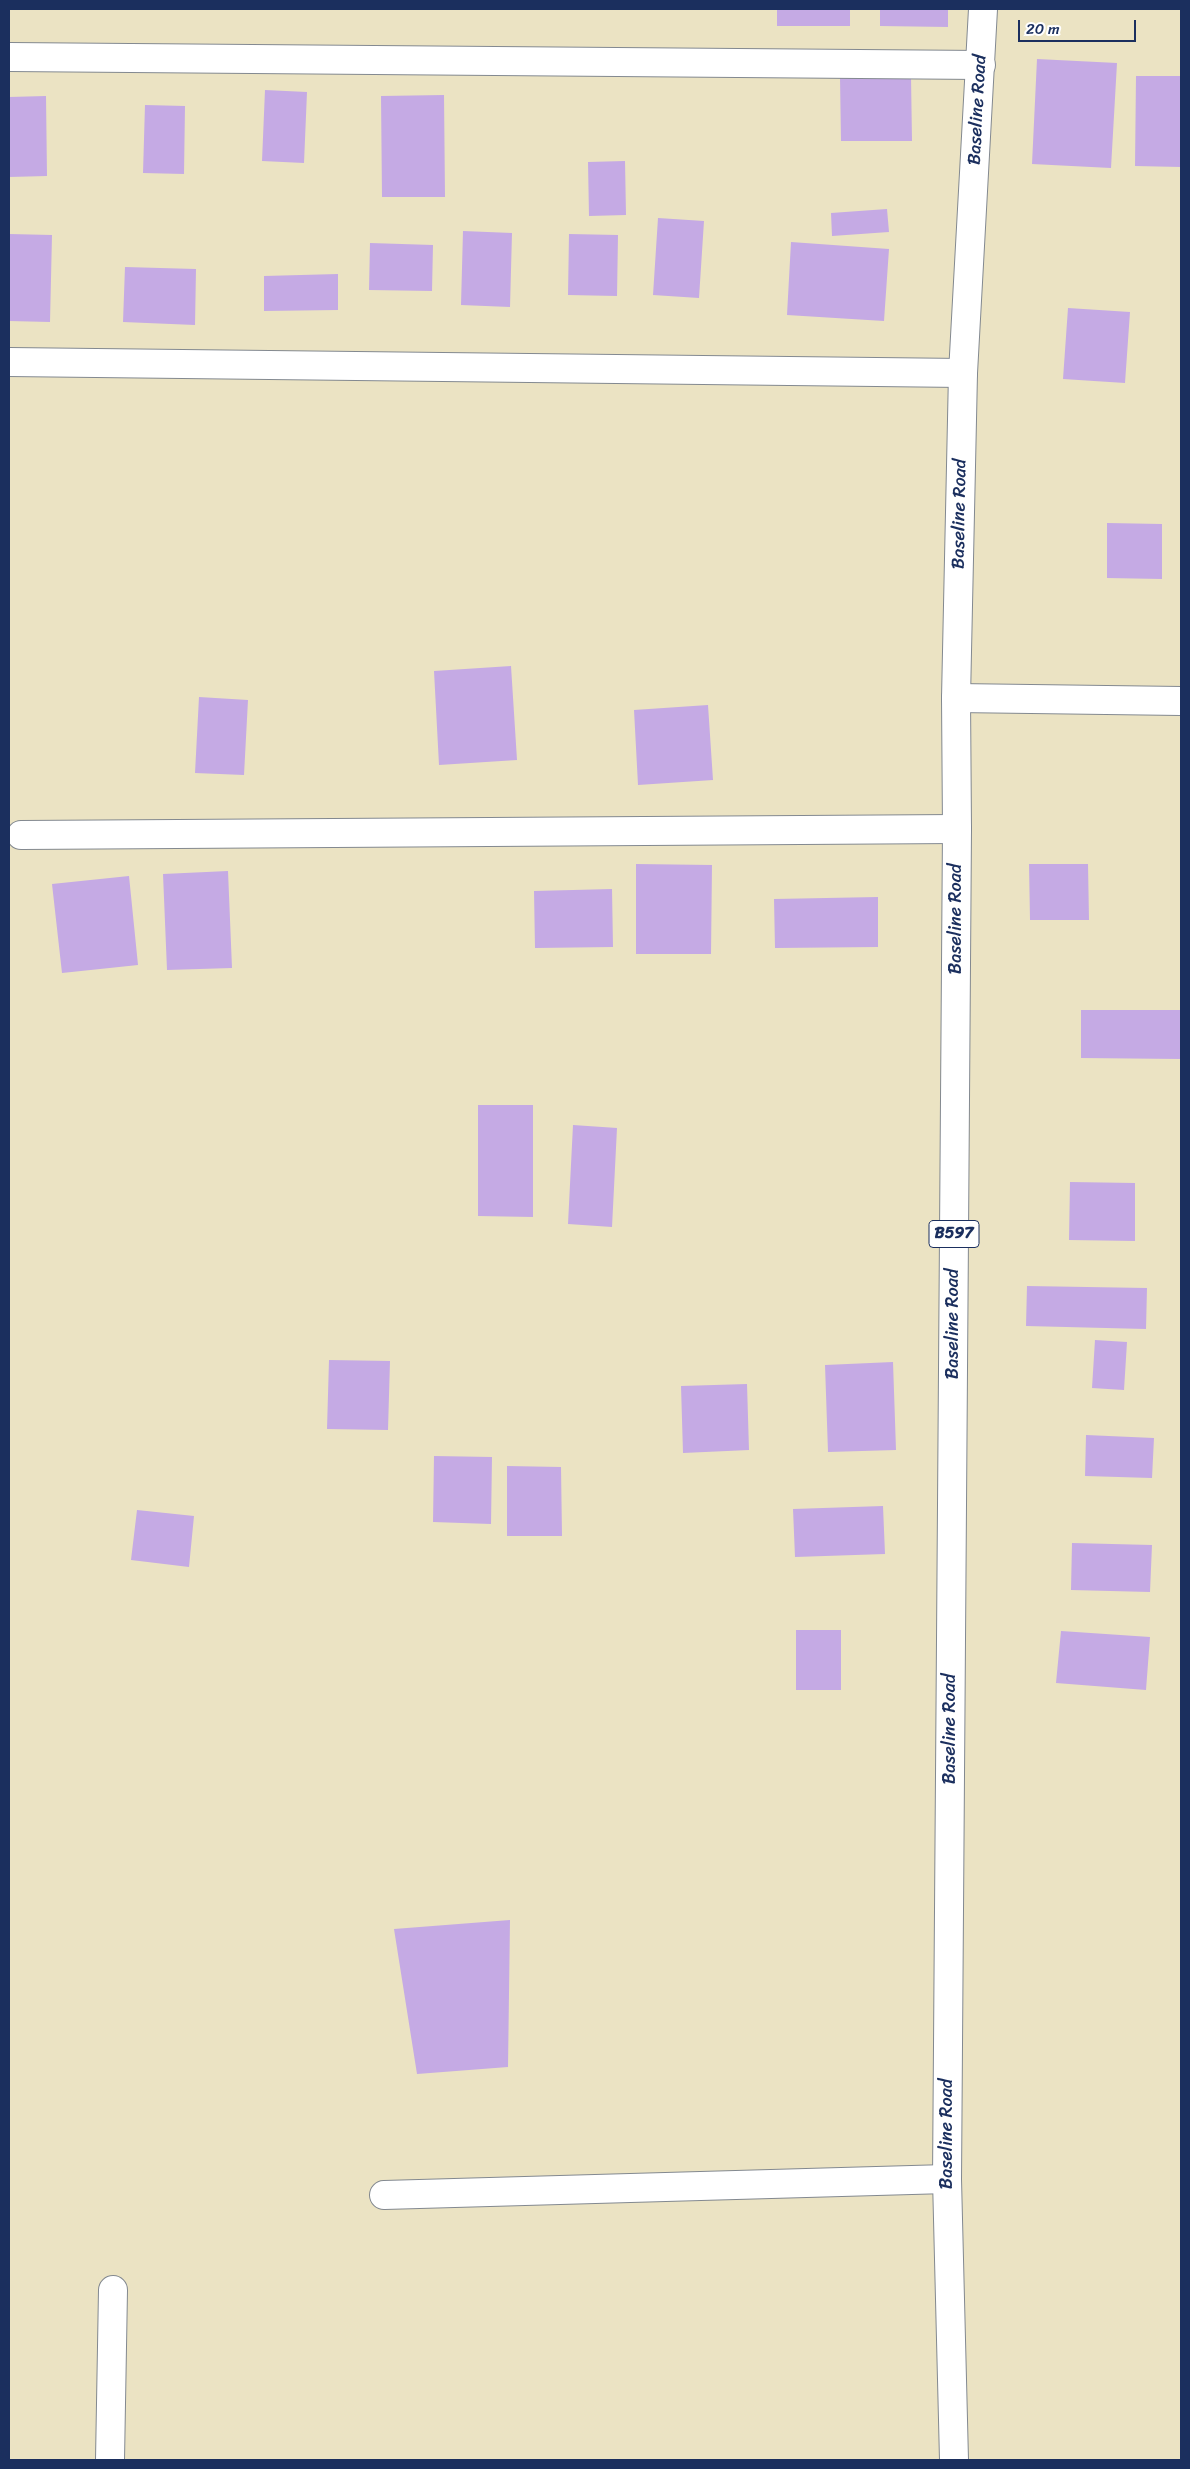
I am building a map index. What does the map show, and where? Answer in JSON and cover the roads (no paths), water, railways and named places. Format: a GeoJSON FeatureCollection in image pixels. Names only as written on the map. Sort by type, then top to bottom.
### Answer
{"type":"FeatureCollection","features":[{"type":"Feature","properties":{"kind":"street","name":"Baseline Road"},"geometry":{"type":"LineString","coordinates":[[954,2460],[947,2179],[957,829],[956,698],[964,373],[981,65],[982,9]]}},
{"type":"Feature","properties":{"kind":"street"},"geometry":{"type":"LineString","coordinates":[[9,57],[981,65]]}},
{"type":"Feature","properties":{"kind":"street"},"geometry":{"type":"LineString","coordinates":[[9,362],[964,373]]}},
{"type":"Feature","properties":{"kind":"street"},"geometry":{"type":"LineString","coordinates":[[956,698],[1181,701]]}},
{"type":"Feature","properties":{"kind":"street"},"geometry":{"type":"LineString","coordinates":[[20,835],[957,829]]}},
{"type":"Feature","properties":{"kind":"street"},"geometry":{"type":"LineString","coordinates":[[384,2195],[947,2179]]}},
{"type":"Feature","properties":{"kind":"street"},"geometry":{"type":"LineString","coordinates":[[110,2460],[113,2290]]}}]}
